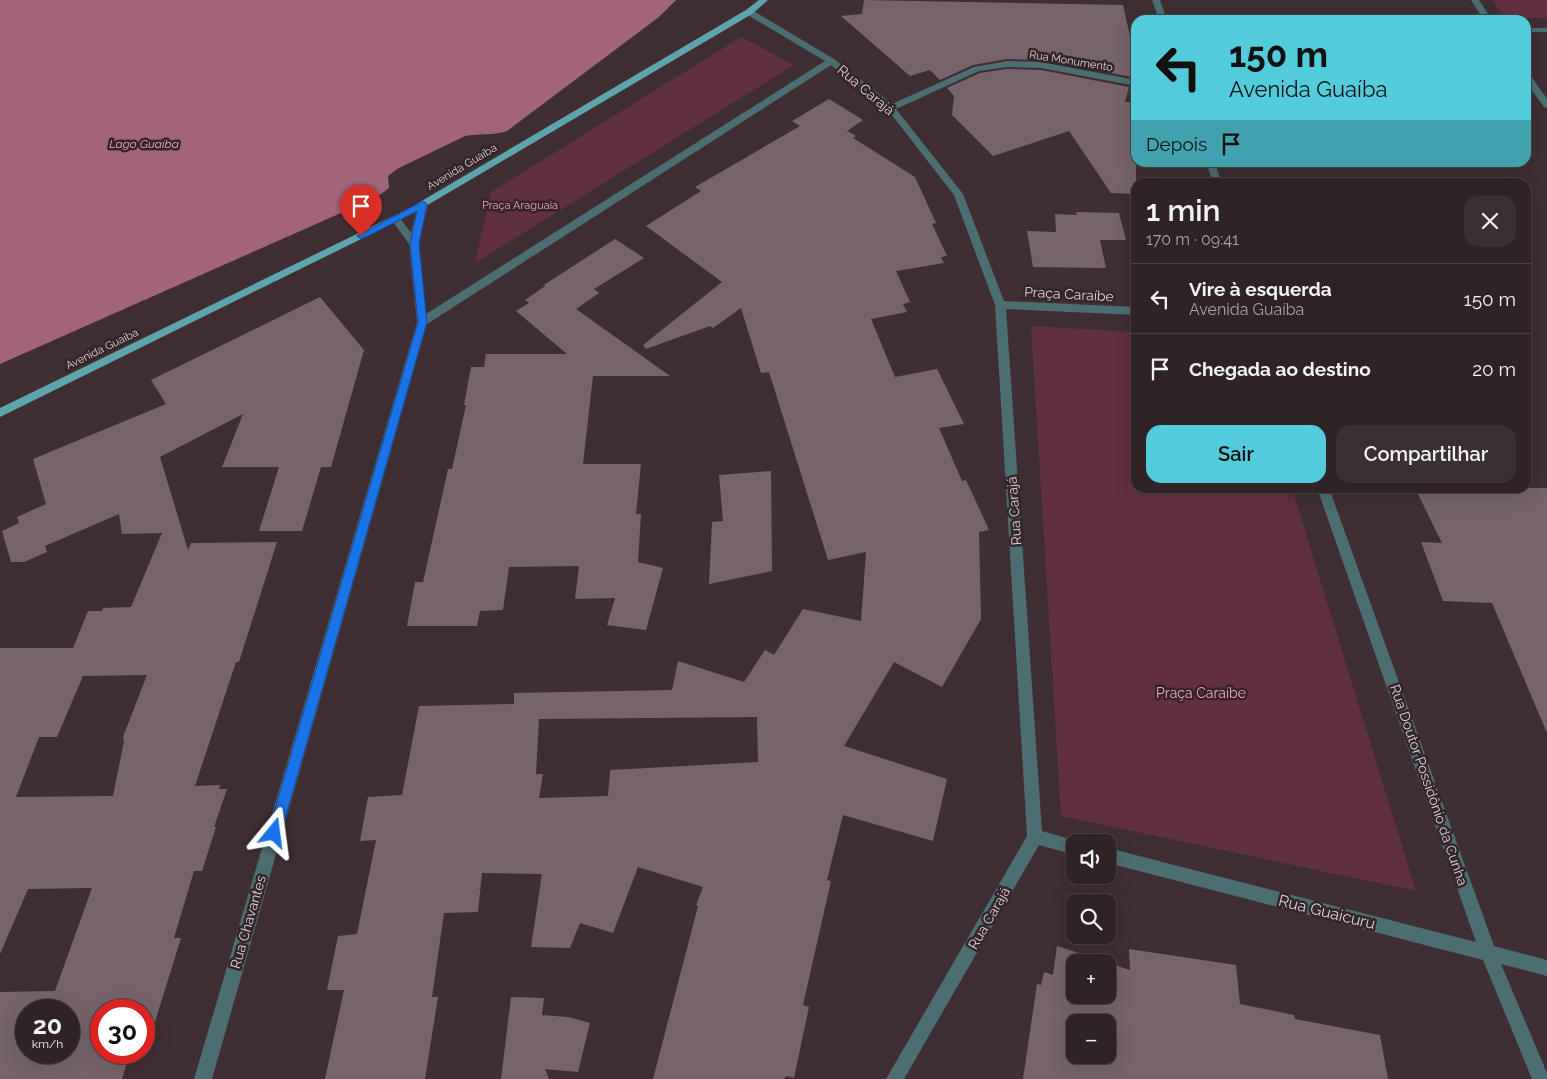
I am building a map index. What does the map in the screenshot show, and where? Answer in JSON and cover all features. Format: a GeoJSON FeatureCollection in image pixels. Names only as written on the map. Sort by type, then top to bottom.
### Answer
{"type":"FeatureCollection","features":[{"type":"Feature","properties":{"kind":"main road","name":"Avenida Guaíba"},"geometry":{"type":"LineString","coordinates":[[0,413],[396,219],[749,12],[764,0]]}},
{"type":"Feature","properties":{"kind":"street"},"geometry":{"type":"LineString","coordinates":[[1156,0],[1160,15]]}},
{"type":"Feature","properties":{"kind":"street"},"geometry":{"type":"LineString","coordinates":[[1475,0],[1485,15]]}},
{"type":"Feature","properties":{"kind":"street","name":"Rua Carajá"},"geometry":{"type":"LineString","coordinates":[[749,12],[832,61],[891,108],[958,194],[1000,304],[1035,837],[895,1079]]}},
{"type":"Feature","properties":{"kind":"street"},"geometry":{"type":"LineString","coordinates":[[1531,30],[1547,30]]}},
{"type":"Feature","properties":{"kind":"street"},"geometry":{"type":"LineString","coordinates":[[422,322],[832,61]]}},
{"type":"Feature","properties":{"kind":"street","name":"Rua Monumento"},"geometry":{"type":"LineString","coordinates":[[891,108],[977,69],[1007,64],[1041,65],[1131,82]]}},
{"type":"Feature","properties":{"kind":"street"},"geometry":{"type":"LineString","coordinates":[[1531,82],[1547,104]]}},
{"type":"Feature","properties":{"kind":"street","name":"Rua Chavantes"},"geometry":{"type":"LineString","coordinates":[[203,1079],[422,322],[414,244],[423,204]]}},
{"type":"Feature","properties":{"kind":"street","name":"Rua Chavantes"},"geometry":{"type":"LineString","coordinates":[[396,219],[414,244]]}},
{"type":"Feature","properties":{"kind":"street","name":"Praça Caraíbe"},"geometry":{"type":"LineString","coordinates":[[1000,304],[1131,312]]}},
{"type":"Feature","properties":{"kind":"street","name":"Rua Doutor Possidônio da Cunha"},"geometry":{"type":"LineString","coordinates":[[1325,493],[1488,953],[1541,1079]]}},
{"type":"Feature","properties":{"kind":"street"},"geometry":{"type":"LineString","coordinates":[[1035,837],[1066,845]]}},
{"type":"Feature","properties":{"kind":"street","name":"Rua Guaicuru"},"geometry":{"type":"LineString","coordinates":[[1116,858],[1547,968]]}},
{"type":"Feature","properties":{"kind":"green space"},"geometry":{"type":"Polygon","coordinates":[[[1492,0],[1547,0],[1547,18],[1531,18],[1531,15],[1503,15],[1492,0]]]}},
{"type":"Feature","properties":{"kind":"green space","name":"Praça Araguaia"},"geometry":{"type":"Polygon","coordinates":[[[741,37],[794,65],[475,263],[491,192],[741,37]]]}},
{"type":"Feature","properties":{"kind":"green space","name":"Praça Caraíbe"},"geometry":{"type":"Polygon","coordinates":[[[1031,326],[1131,332],[1131,493],[1294,493],[1416,891],[1061,816],[1031,326]]]}},
{"type":"Feature","properties":{"kind":"water","name":"Lago Guaíba"},"geometry":{"type":"Polygon","coordinates":[[[0,0],[676,0],[659,17],[507,131],[465,136],[397,169],[388,176],[389,188],[377,197],[0,364],[0,0]]]}},
{"type":"Feature","properties":{"kind":"building"},"geometry":{"type":"Polygon","coordinates":[[[864,0],[1123,5],[1131,41],[1131,77],[1041,60],[1007,59],[973,65],[940,80],[930,70],[910,76],[841,16],[862,14],[864,0]]]}},
{"type":"Feature","properties":{"kind":"building"},"geometry":{"type":"Polygon","coordinates":[[[1007,69],[1041,70],[1129,87],[1125,102],[1131,102],[1131,167],[1136,167],[1136,178],[1131,178],[1131,194],[1111,193],[1069,131],[993,156],[952,115],[954,96],[947,88],[980,73],[1007,69]]]}},
{"type":"Feature","properties":{"kind":"building"},"geometry":{"type":"Polygon","coordinates":[[[829,99],[863,120],[847,131],[856,136],[853,138],[915,177],[936,223],[932,224],[947,256],[941,257],[944,263],[896,271],[910,302],[903,304],[907,312],[871,319],[895,377],[937,369],[964,424],[939,428],[962,481],[966,480],[989,530],[979,532],[981,619],[942,687],[894,662],[844,746],[947,779],[933,841],[843,815],[827,880],[831,881],[803,1005],[809,1007],[794,1078],[786,1076],[784,1079],[653,1079],[698,906],[696,905],[703,887],[638,867],[613,933],[580,923],[570,948],[531,947],[542,874],[482,873],[478,912],[444,913],[432,997],[438,997],[425,1079],[325,1079],[344,990],[327,990],[338,936],[357,934],[376,840],[360,841],[368,797],[402,795],[419,706],[514,704],[514,693],[672,690],[678,661],[744,682],[765,650],[774,655],[803,609],[861,621],[866,552],[828,560],[769,372],[761,373],[741,308],[713,328],[710,326],[646,349],[643,345],[722,282],[646,226],[701,191],[695,187],[800,126],[792,121],[829,99]],[[757,717],[539,719],[536,774],[543,774],[539,798],[608,796],[610,770],[758,762],[757,717]]]}},
{"type":"Feature","properties":{"kind":"building"},"geometry":{"type":"Polygon","coordinates":[[[1076,212],[1119,213],[1126,240],[1100,240],[1106,268],[1033,267],[1027,231],[1056,232],[1055,214],[1077,215],[1076,212]]]}},
{"type":"Feature","properties":{"kind":"building"},"geometry":{"type":"Polygon","coordinates":[[[615,239],[644,258],[594,289],[599,293],[576,309],[670,376],[593,376],[583,464],[641,464],[636,514],[641,514],[638,562],[663,568],[646,630],[607,625],[615,598],[575,599],[579,566],[509,567],[503,610],[480,611],[477,626],[407,626],[415,582],[423,582],[448,469],[452,469],[466,405],[464,405],[471,367],[484,367],[486,354],[567,354],[516,311],[529,303],[525,300],[544,285],[615,239]]]}},
{"type":"Feature","properties":{"kind":"building"},"geometry":{"type":"Polygon","coordinates":[[[320,297],[364,350],[331,467],[321,467],[302,531],[259,531],[279,467],[222,467],[243,414],[160,457],[188,550],[191,543],[277,542],[239,662],[236,662],[195,786],[220,785],[219,789],[227,789],[202,871],[194,871],[174,938],[181,938],[155,1022],[155,999],[90,999],[90,1064],[126,1064],[122,1079],[0,1079],[0,992],[55,991],[92,888],[28,889],[0,954],[0,648],[73,648],[88,611],[102,611],[103,608],[131,607],[162,533],[122,534],[119,514],[45,546],[47,552],[24,562],[11,562],[2,531],[19,523],[17,517],[46,504],[33,459],[166,404],[151,380],[320,297]],[[147,675],[83,676],[57,737],[39,737],[16,797],[113,796],[124,741],[123,737],[147,675]]]}},
{"type":"Feature","properties":{"kind":"building"},"geometry":{"type":"Polygon","coordinates":[[[771,471],[772,571],[709,584],[712,522],[723,521],[719,475],[771,471]]]}},
{"type":"Feature","properties":{"kind":"building"},"geometry":{"type":"Polygon","coordinates":[[[1531,488],[1547,488],[1547,733],[1492,603],[1443,601],[1421,542],[1442,543],[1417,493],[1531,493],[1531,488]]]}},
{"type":"Feature","properties":{"kind":"building"},"geometry":{"type":"Polygon","coordinates":[[[1057,946],[1082,954],[1066,954],[1066,1004],[1116,1004],[1116,966],[1130,970],[1129,949],[1236,965],[1240,1004],[1294,1015],[1295,1019],[1380,1035],[1388,1079],[1023,1079],[1037,984],[1041,985],[1044,972],[1053,975],[1057,946]]]}},
{"type":"Feature","properties":{"kind":"building"},"geometry":{"type":"Polygon","coordinates":[[[511,997],[544,998],[542,1015],[568,1017],[590,1023],[578,1072],[545,1069],[549,1079],[501,1079],[511,997]]]}},
{"type":"Feature","properties":{"kind":"route"},"geometry":{"type":"LineString","coordinates":[[274,833],[422,322],[414,244],[423,204],[361,236]]}}]}
